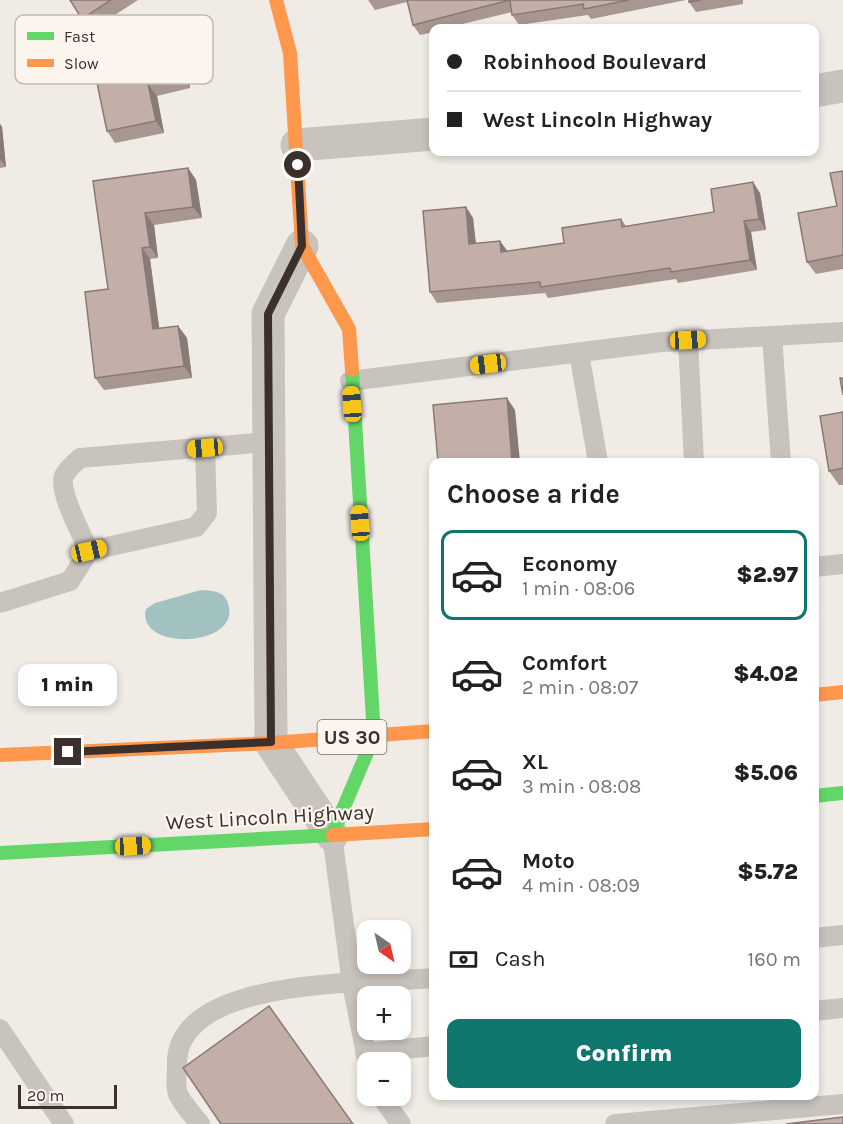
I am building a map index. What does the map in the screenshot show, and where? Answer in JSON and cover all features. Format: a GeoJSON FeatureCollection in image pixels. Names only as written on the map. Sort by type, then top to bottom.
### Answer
{"type":"FeatureCollection","features":[{"type":"Feature","properties":{"kind":"main road"},"geometry":{"type":"LineString","coordinates":[[276,0],[290,53],[302,246],[349,328],[350,381],[374,736],[332,835]]}},
{"type":"Feature","properties":{"kind":"main road"},"geometry":{"type":"LineString","coordinates":[[819,694],[843,692]]}},
{"type":"Feature","properties":{"kind":"main road","name":"US 30"},"geometry":{"type":"LineString","coordinates":[[0,755],[271,742],[429,731]]}},
{"type":"Feature","properties":{"kind":"main road"},"geometry":{"type":"LineString","coordinates":[[819,795],[843,793]]}},
{"type":"Feature","properties":{"kind":"main road","name":"West Lincoln Highway"},"geometry":{"type":"LineString","coordinates":[[0,853],[429,829]]}},
{"type":"Feature","properties":{"kind":"street"},"geometry":{"type":"LineString","coordinates":[[819,90],[843,86]]}},
{"type":"Feature","properties":{"kind":"street"},"geometry":{"type":"LineString","coordinates":[[297,145],[429,134]]}},
{"type":"Feature","properties":{"kind":"street"},"geometry":{"type":"LineString","coordinates":[[302,246],[268,314],[271,742],[332,835]]}},
{"type":"Feature","properties":{"kind":"lane"},"geometry":{"type":"LineString","coordinates":[[350,381],[688,340],[843,332]]}},
{"type":"Feature","properties":{"kind":"lane"},"geometry":{"type":"LineString","coordinates":[[772,336],[781,458]]}},
{"type":"Feature","properties":{"kind":"lane"},"geometry":{"type":"LineString","coordinates":[[688,340],[694,458]]}},
{"type":"Feature","properties":{"kind":"lane"},"geometry":{"type":"LineString","coordinates":[[579,352],[597,458]]}},
{"type":"Feature","properties":{"kind":"lane"},"geometry":{"type":"LineString","coordinates":[[89,551],[63,490],[63,478],[70,466],[80,458],[268,442]]}},
{"type":"Feature","properties":{"kind":"lane"},"geometry":{"type":"LineString","coordinates":[[0,603],[70,580],[89,551],[196,527],[207,513],[205,448]]}},
{"type":"Feature","properties":{"kind":"lane"},"geometry":{"type":"LineString","coordinates":[[819,566],[843,564]]}},
{"type":"Feature","properties":{"kind":"lane"},"geometry":{"type":"LineString","coordinates":[[332,835],[352,984],[365,1052]]}},
{"type":"Feature","properties":{"kind":"lane"},"geometry":{"type":"LineString","coordinates":[[819,937],[843,935]]}},
{"type":"Feature","properties":{"kind":"lane"},"geometry":{"type":"LineString","coordinates":[[200,1124],[178,1094],[176,1053],[189,1027],[218,1006],[279,990],[429,978]]}},
{"type":"Feature","properties":{"kind":"lane"},"geometry":{"type":"LineString","coordinates":[[819,1010],[843,1008]]}},
{"type":"Feature","properties":{"kind":"lane"},"geometry":{"type":"LineString","coordinates":[[0,1029],[64,1124]]}},
{"type":"Feature","properties":{"kind":"lane"},"geometry":{"type":"LineString","coordinates":[[403,1052],[429,1047]]}},
{"type":"Feature","properties":{"kind":"lane"},"geometry":{"type":"LineString","coordinates":[[615,1124],[843,1104]]}},
{"type":"Feature","properties":{"kind":"lane"},"geometry":{"type":"LineString","coordinates":[[388,1106],[401,1124]]}},
{"type":"Feature","properties":{"kind":"water"},"geometry":{"type":"Polygon","coordinates":[[[201,590],[219,593],[228,602],[227,621],[218,631],[204,637],[170,638],[156,632],[147,623],[146,609],[155,603],[201,590]]]}},
{"type":"Feature","properties":{"kind":"building"},"geometry":{"type":"Polygon","coordinates":[[[70,0],[111,0],[88,15],[79,15],[70,0]]]}},
{"type":"Feature","properties":{"kind":"building"},"geometry":{"type":"Polygon","coordinates":[[[407,0],[510,0],[413,25],[407,0]]]}},
{"type":"Feature","properties":{"kind":"building"},"geometry":{"type":"Polygon","coordinates":[[[510,0],[629,0],[584,9],[583,4],[512,15],[510,0]]]}},
{"type":"Feature","properties":{"kind":"building"},"geometry":{"type":"Polygon","coordinates":[[[97,84],[148,84],[156,121],[107,131],[97,84]]]}},
{"type":"Feature","properties":{"kind":"building"},"geometry":{"type":"Polygon","coordinates":[[[188,168],[193,207],[145,213],[150,247],[142,248],[153,329],[178,326],[184,366],[95,378],[85,292],[108,289],[93,181],[188,168]]]}},
{"type":"Feature","properties":{"kind":"building"},"geometry":{"type":"Polygon","coordinates":[[[843,171],[843,255],[807,262],[798,213],[837,206],[830,173],[843,171]]]}},
{"type":"Feature","properties":{"kind":"building"},"geometry":{"type":"Polygon","coordinates":[[[753,182],[759,219],[744,221],[750,260],[671,272],[670,268],[541,287],[540,282],[430,292],[423,211],[466,207],[469,244],[500,241],[501,252],[564,243],[562,228],[621,219],[622,227],[714,212],[711,189],[753,182]]]}},
{"type":"Feature","properties":{"kind":"building"},"geometry":{"type":"Polygon","coordinates":[[[840,378],[843,378],[843,395],[840,378]]]}},
{"type":"Feature","properties":{"kind":"building"},"geometry":{"type":"Polygon","coordinates":[[[507,398],[512,458],[438,458],[433,405],[507,398]]]}},
{"type":"Feature","properties":{"kind":"building"},"geometry":{"type":"Polygon","coordinates":[[[843,412],[843,468],[829,471],[820,416],[843,412]]]}},
{"type":"Feature","properties":{"kind":"building"},"geometry":{"type":"Polygon","coordinates":[[[269,1006],[353,1124],[221,1124],[183,1068],[269,1006]]]}},
{"type":"Feature","properties":{"kind":"building"},"geometry":{"type":"Polygon","coordinates":[[[843,1117],[843,1124],[786,1124],[843,1117]]]}},
{"type":"Feature","properties":{"kind":"traffic: fast"},"geometry":{"type":"LineString","coordinates":[[332,835],[374,736],[352,370]]}},
{"type":"Feature","properties":{"kind":"traffic: fast"},"geometry":{"type":"LineString","coordinates":[[819,795],[843,793]]}},
{"type":"Feature","properties":{"kind":"traffic: fast"},"geometry":{"type":"LineString","coordinates":[[0,853],[333,835]]}},
{"type":"Feature","properties":{"kind":"traffic: slow"},"geometry":{"type":"LineString","coordinates":[[276,0],[290,53],[302,246],[349,329],[352,370]]}},
{"type":"Feature","properties":{"kind":"traffic: slow"},"geometry":{"type":"LineString","coordinates":[[819,694],[843,692]]}},
{"type":"Feature","properties":{"kind":"traffic: slow"},"geometry":{"type":"LineString","coordinates":[[0,755],[271,743],[429,731]]}},
{"type":"Feature","properties":{"kind":"traffic: slow"},"geometry":{"type":"LineString","coordinates":[[333,835],[429,829]]}},
{"type":"Feature","properties":{"kind":"route"},"geometry":{"type":"LineString","coordinates":[[68,752],[271,742],[268,314],[302,246],[298,165]]}}]}
